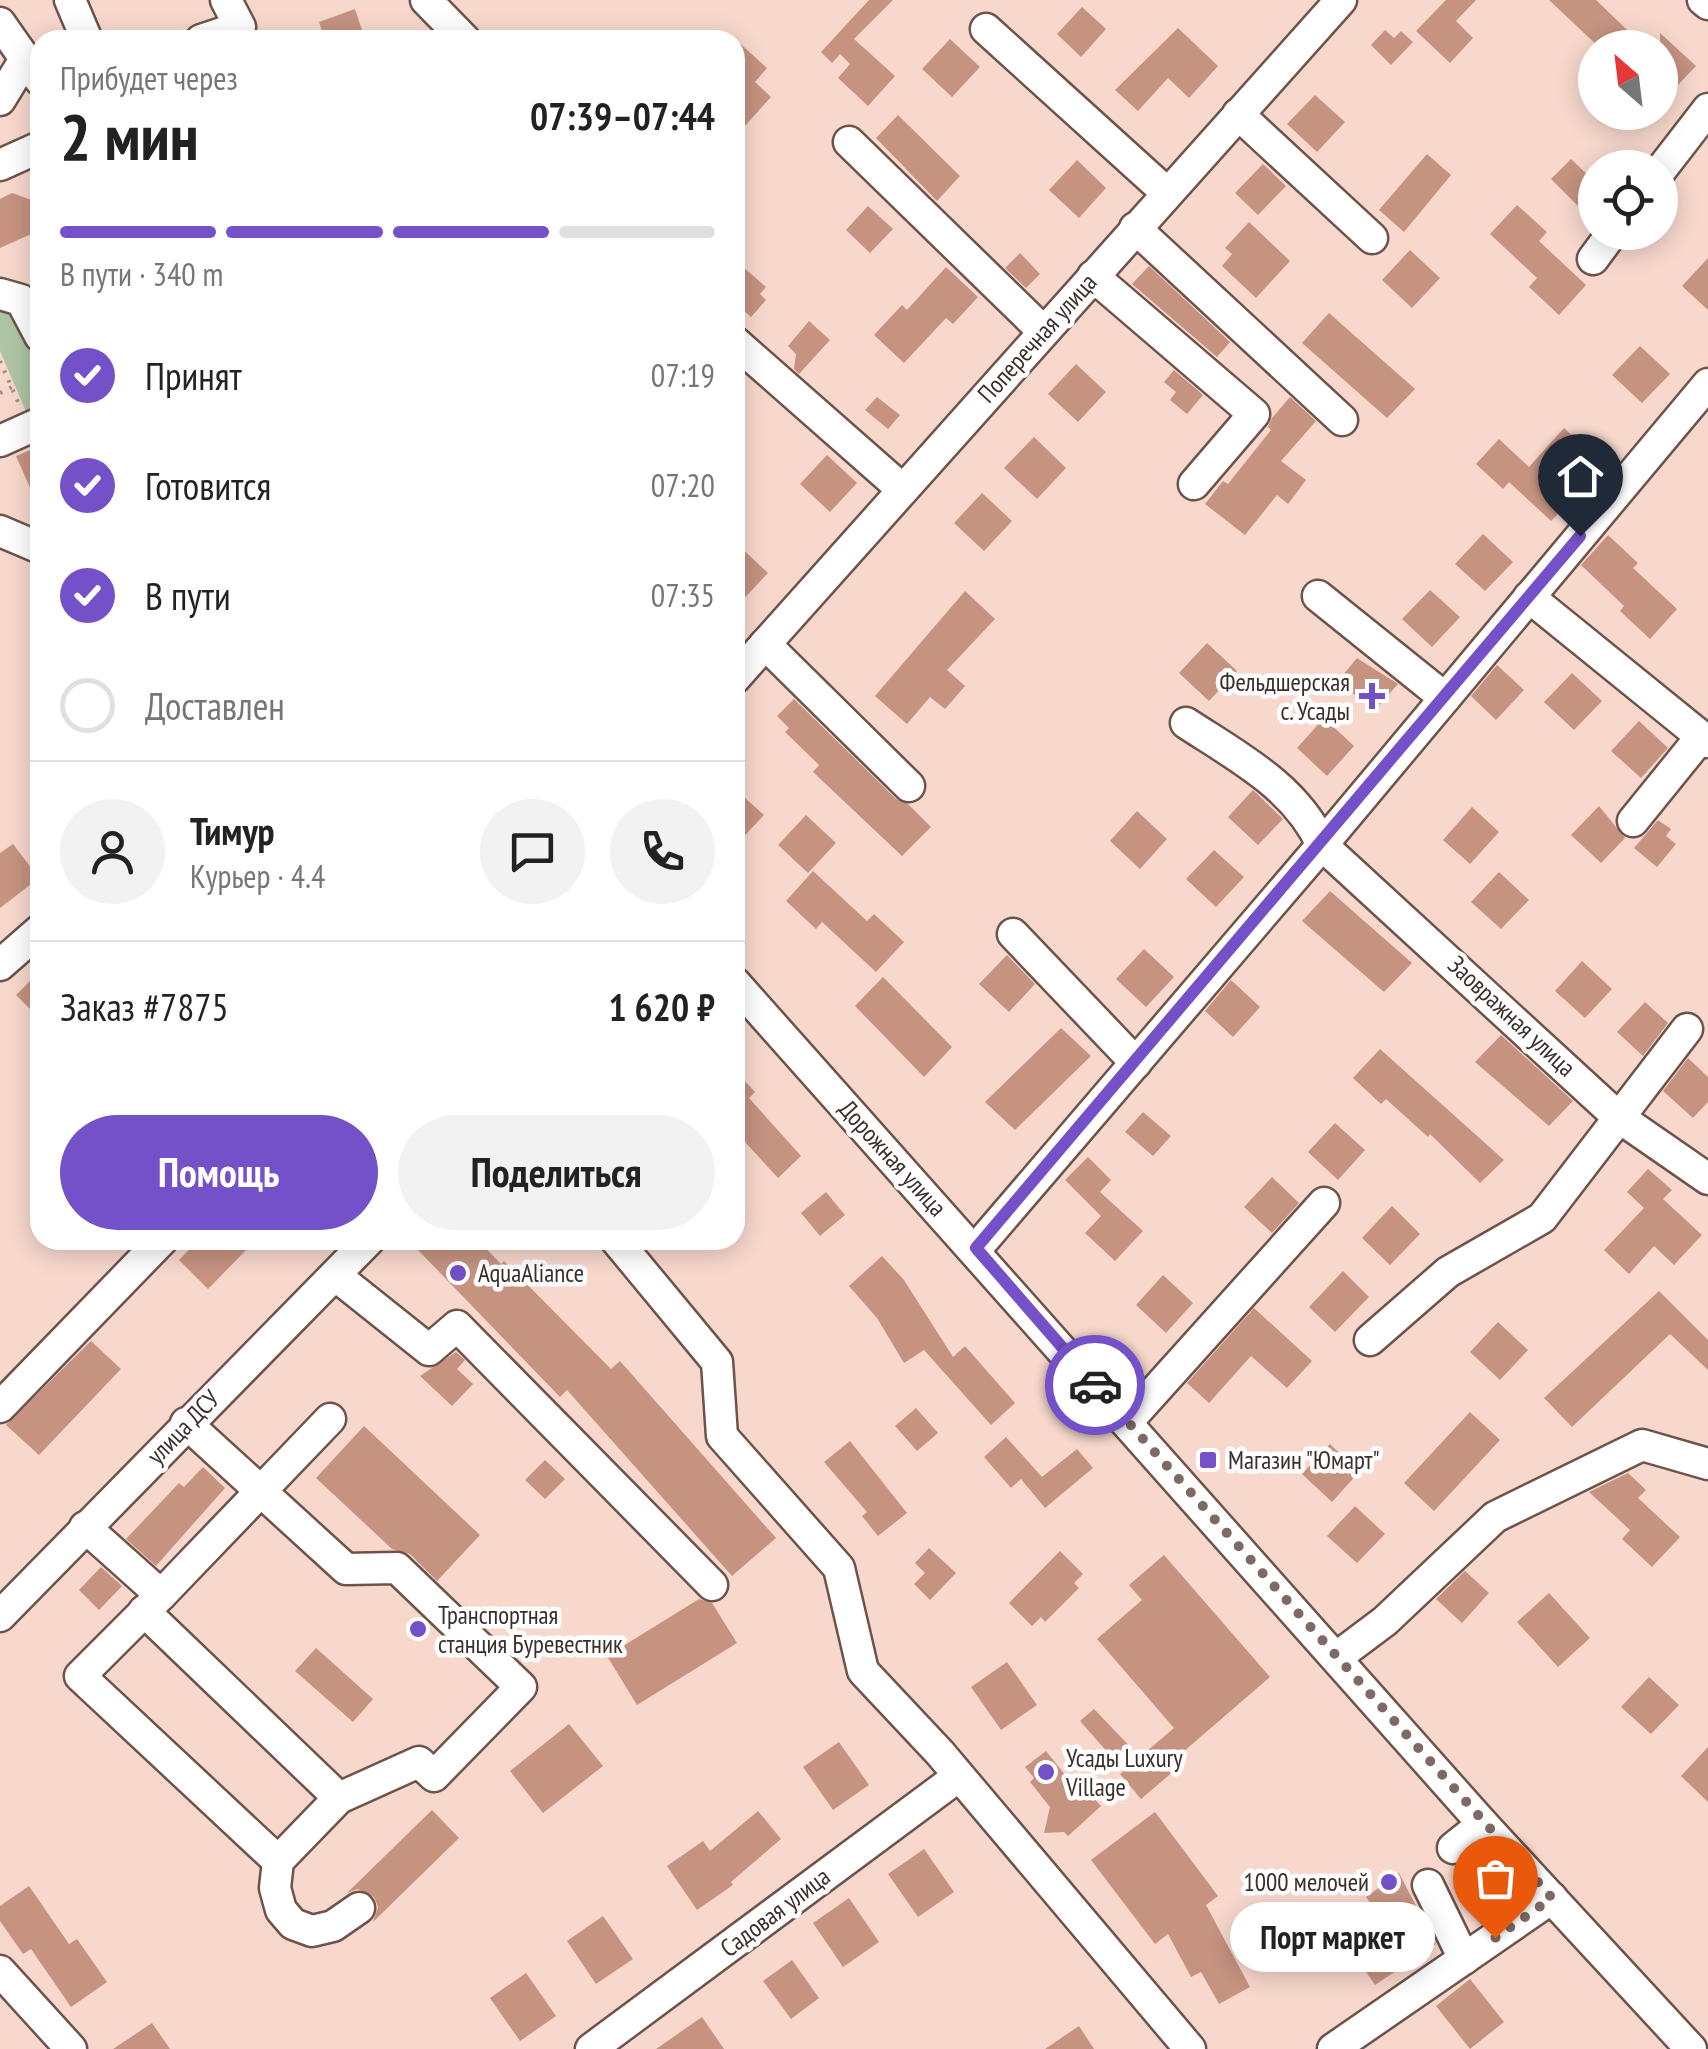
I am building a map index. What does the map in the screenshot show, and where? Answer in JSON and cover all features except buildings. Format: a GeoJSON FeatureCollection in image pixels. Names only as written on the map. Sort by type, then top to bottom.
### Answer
{"type":"FeatureCollection","features":[{"type":"Feature","properties":{"kind":"street"},"geometry":{"type":"LineString","coordinates":[[70,0],[83,30]]}},
{"type":"Feature","properties":{"kind":"street"},"geometry":{"type":"LineString","coordinates":[[426,0],[455,30]]}},
{"type":"Feature","properties":{"kind":"street","name":"Поперечная улица"},"geometry":{"type":"LineString","coordinates":[[745,666],[1341,0]]}},
{"type":"Feature","properties":{"kind":"street"},"geometry":{"type":"LineString","coordinates":[[0,23],[30,66]]}},
{"type":"Feature","properties":{"kind":"street"},"geometry":{"type":"LineString","coordinates":[[986,29],[1167,193]]}},
{"type":"Feature","properties":{"kind":"street"},"geometry":{"type":"LineString","coordinates":[[0,100],[30,71]]}},
{"type":"Feature","properties":{"kind":"street"},"geometry":{"type":"LineString","coordinates":[[1676,150],[1708,108]]}},
{"type":"Feature","properties":{"kind":"street"},"geometry":{"type":"LineString","coordinates":[[1238,114],[1372,238]]}},
{"type":"Feature","properties":{"kind":"street"},"geometry":{"type":"LineString","coordinates":[[849,142],[1044,331]]}},
{"type":"Feature","properties":{"kind":"street"},"geometry":{"type":"LineString","coordinates":[[4,163],[30,151]]}},
{"type":"Feature","properties":{"kind":"street"},"geometry":{"type":"LineString","coordinates":[[4,163],[30,170]]}},
{"type":"Feature","properties":{"kind":"street"},"geometry":{"type":"LineString","coordinates":[[1136,228],[1342,420]]}},
{"type":"Feature","properties":{"kind":"street"},"geometry":{"type":"LineString","coordinates":[[1593,259],[1600,250]]}},
{"type":"Feature","properties":{"kind":"street"},"geometry":{"type":"LineString","coordinates":[[1093,276],[1254,414],[1194,484]]}},
{"type":"Feature","properties":{"kind":"street"},"geometry":{"type":"LineString","coordinates":[[0,294],[20,300],[30,318]]}},
{"type":"Feature","properties":{"kind":"street"},"geometry":{"type":"LineString","coordinates":[[745,351],[902,489]]}},
{"type":"Feature","properties":{"kind":"street"},"geometry":{"type":"LineString","coordinates":[[976,1248],[1322,845],[1708,384]]}},
{"type":"Feature","properties":{"kind":"street"},"geometry":{"type":"LineString","coordinates":[[0,441],[30,427]]}},
{"type":"Feature","properties":{"kind":"street"},"geometry":{"type":"LineString","coordinates":[[0,507],[23,538]]}},
{"type":"Feature","properties":{"kind":"street"},"geometry":{"type":"LineString","coordinates":[[1318,596],[1445,698]]}},
{"type":"Feature","properties":{"kind":"street"},"geometry":{"type":"LineString","coordinates":[[1529,597],[1705,740],[1634,822]]}},
{"type":"Feature","properties":{"kind":"street"},"geometry":{"type":"LineString","coordinates":[[764,644],[909,786]]}},
{"type":"Feature","properties":{"kind":"street","name":"Заовражная улица"},"geometry":{"type":"LineString","coordinates":[[1186,723],[1264,774],[1311,820],[1322,845],[1618,1116],[1708,1179]]}},
{"type":"Feature","properties":{"kind":"street"},"geometry":{"type":"LineString","coordinates":[[1013,934],[1136,1062]]}},
{"type":"Feature","properties":{"kind":"street"},"geometry":{"type":"LineString","coordinates":[[0,964],[30,938]]}},
{"type":"Feature","properties":{"kind":"street","name":"Дорожная улица"},"geometry":{"type":"LineString","coordinates":[[745,994],[976,1248],[1483,1824],[1695,2039]]}},
{"type":"Feature","properties":{"kind":"street"},"geometry":{"type":"LineString","coordinates":[[1370,1340],[1448,1272],[1542,1218],[1687,1030]]}},
{"type":"Feature","properties":{"kind":"street"},"geometry":{"type":"LineString","coordinates":[[1127,1422],[1324,1203]]}},
{"type":"Feature","properties":{"kind":"street"},"geometry":{"type":"LineString","coordinates":[[0,1407],[152,1250]]}},
{"type":"Feature","properties":{"kind":"street","name":"улица ДСУ"},"geometry":{"type":"LineString","coordinates":[[0,1616],[186,1422],[359,1250]]}},
{"type":"Feature","properties":{"kind":"street"},"geometry":{"type":"LineString","coordinates":[[624,1250],[717,1362],[722,1436],[839,1568],[863,1671],[959,1776],[1190,2049]]}},
{"type":"Feature","properties":{"kind":"street"},"geometry":{"type":"LineString","coordinates":[[335,1275],[429,1350],[457,1326],[712,1584]]}},
{"type":"Feature","properties":{"kind":"street"},"geometry":{"type":"LineString","coordinates":[[278,1861],[80,1676],[330,1419]]}},
{"type":"Feature","properties":{"kind":"street"},"geometry":{"type":"LineString","coordinates":[[186,1422],[346,1570],[397,1568],[521,1687],[434,1776],[418,1762],[339,1798],[278,1861],[275,1888],[281,1910],[293,1924],[312,1930],[322,1928],[360,1908]]}},
{"type":"Feature","properties":{"kind":"street"},"geometry":{"type":"LineString","coordinates":[[1337,1657],[1385,1620],[1495,1517],[1642,1446],[1708,1464]]}},
{"type":"Feature","properties":{"kind":"street"},"geometry":{"type":"LineString","coordinates":[[85,1528],[339,1798]]}},
{"type":"Feature","properties":{"kind":"street","name":"Садовая улица"},"geometry":{"type":"LineString","coordinates":[[591,2049],[959,1776]]}},
{"type":"Feature","properties":{"kind":"street"},"geometry":{"type":"LineString","coordinates":[[1453,1848],[1483,1824]]}},
{"type":"Feature","properties":{"kind":"street"},"geometry":{"type":"LineString","coordinates":[[1428,1885],[1464,1959]]}},
{"type":"Feature","properties":{"kind":"street"},"geometry":{"type":"LineString","coordinates":[[1333,2049],[1552,1898]]}},
{"type":"Feature","properties":{"kind":"street"},"geometry":{"type":"LineString","coordinates":[[0,1971],[71,2049]]}},
{"type":"Feature","properties":{"kind":"path"},"geometry":{"type":"LineString","coordinates":[[0,361],[30,417]]}},
{"type":"Feature","properties":{"kind":"path"},"geometry":{"type":"LineString","coordinates":[[0,392],[12,387]]}},
{"type":"Feature","properties":{"kind":"green space"},"geometry":{"type":"Polygon","coordinates":[[[0,303],[20,324],[30,345],[28,416],[0,351],[0,303]]]}},
{"type":"Feature","properties":{"kind":"way so far"},"geometry":{"type":"LineString","coordinates":[[1095,1385],[1552,1898],[1495,1938]]}},
{"type":"Feature","properties":{"kind":"place","name":"Фельдшерская с. Усады"},"geometry":{"type":"Point","coordinates":[1372,696]}},
{"type":"Feature","properties":{"kind":"place","name":"AquaAliance"},"geometry":{"type":"Point","coordinates":[458,1273]}},
{"type":"Feature","properties":{"kind":"place","name":"Магазин \"Юмарт\""},"geometry":{"type":"Point","coordinates":[1208,1460]}},
{"type":"Feature","properties":{"kind":"place","name":"Транспортная станция Буревестник"},"geometry":{"type":"Point","coordinates":[418,1629]}},
{"type":"Feature","properties":{"kind":"place","name":"Усады Luxury Village"},"geometry":{"type":"Point","coordinates":[1046,1772]}},
{"type":"Feature","properties":{"kind":"place","name":"1000 мелочей"},"geometry":{"type":"Point","coordinates":[1389,1882]}},
{"type":"Feature","properties":{"kind":"place","name":"Порт маркет"},"geometry":{"type":"Point","coordinates":[1495,1938]}},
{"type":"Feature","properties":{"kind":"route"},"geometry":{"type":"LineString","coordinates":[[1095,1385],[976,1248],[1322,845],[1580,536]]}}]}
